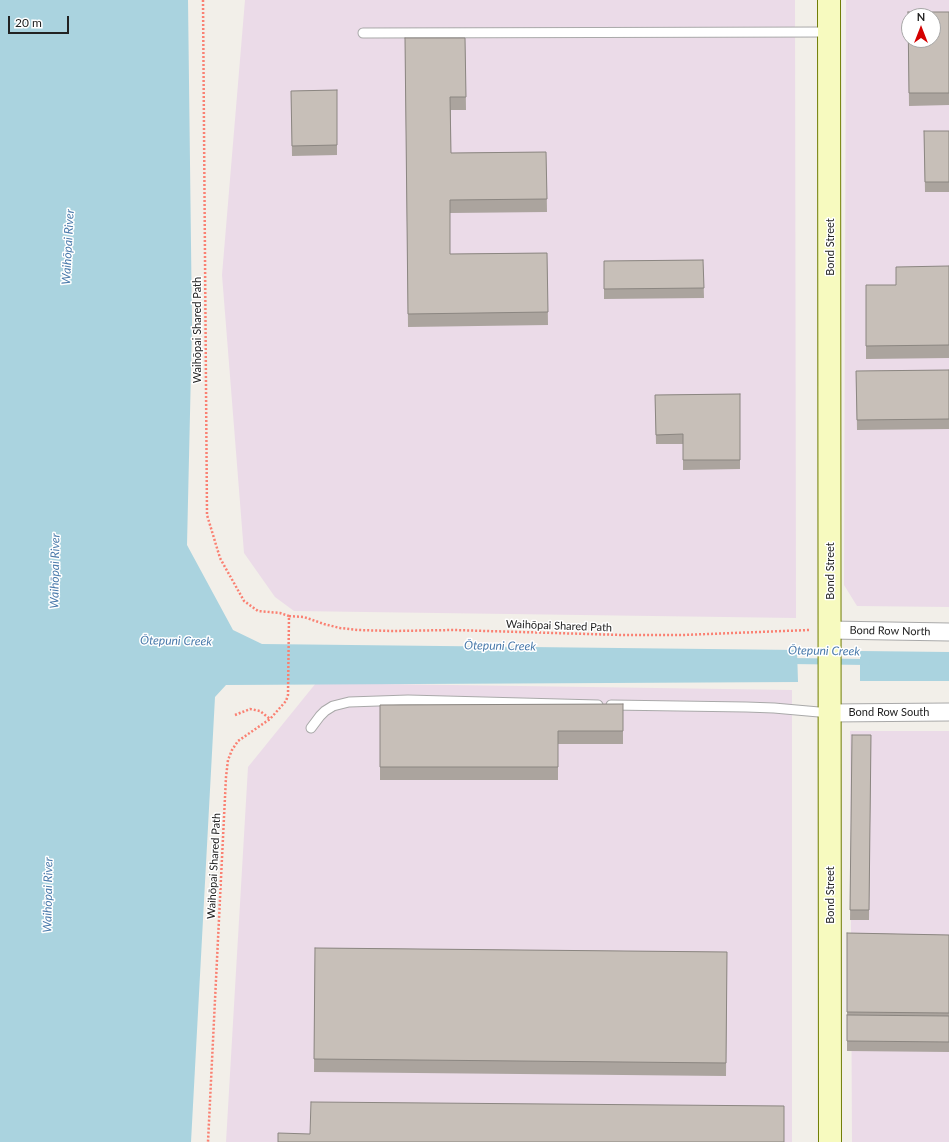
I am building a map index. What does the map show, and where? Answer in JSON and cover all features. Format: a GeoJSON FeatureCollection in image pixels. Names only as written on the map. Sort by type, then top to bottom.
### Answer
{"type":"FeatureCollection","features":[{"type":"Feature","properties":{"kind":"main road","name":"Bond Street"},"geometry":{"type":"LineString","coordinates":[[829,0],[830,1142]]}},
{"type":"Feature","properties":{"kind":"street","name":"Bond Row North"},"geometry":{"type":"LineString","coordinates":[[830,633],[949,632]]}},
{"type":"Feature","properties":{"kind":"street","name":"Bond Row South"},"geometry":{"type":"LineString","coordinates":[[829,704],[949,712]]}},
{"type":"Feature","properties":{"kind":"lane"},"geometry":{"type":"LineString","coordinates":[[363,33],[829,32]]}},
{"type":"Feature","properties":{"kind":"lane"},"geometry":{"type":"LineString","coordinates":[[311,728],[320,716],[333,706],[349,702],[375,700],[642,706],[746,706],[774,708],[829,704]]}},
{"type":"Feature","properties":{"kind":"path","name":"Waihōpai Shared Path"},"geometry":{"type":"LineString","coordinates":[[203,0],[206,515],[220,558],[244,601],[258,611],[304,617],[340,628],[358,630],[453,630],[622,636],[803,630],[830,633]]}},
{"type":"Feature","properties":{"kind":"path","name":"Waihōpai Shared Path"},"geometry":{"type":"LineString","coordinates":[[208,1142],[228,760],[238,741],[270,719],[286,701],[288,695],[290,616]]}},
{"type":"Feature","properties":{"kind":"path"},"geometry":{"type":"LineString","coordinates":[[235,715],[250,709],[260,711],[270,719]]}},
{"type":"Feature","properties":{"kind":"shaded area"},"geometry":{"type":"Polygon","coordinates":[[[245,0],[795,0],[796,618],[294,611],[275,597],[244,553],[222,275],[245,0]]]}},
{"type":"Feature","properties":{"kind":"shaded area"},"geometry":{"type":"Polygon","coordinates":[[[846,0],[949,0],[949,607],[857,606],[844,585],[846,0]]]}},
{"type":"Feature","properties":{"kind":"shaded area"},"geometry":{"type":"Polygon","coordinates":[[[316,683],[792,690],[792,1142],[226,1142],[248,767],[316,683]]]}},
{"type":"Feature","properties":{"kind":"shaded area"},"geometry":{"type":"Polygon","coordinates":[[[850,731],[949,731],[949,1142],[852,1142],[850,731]]]}},
{"type":"Feature","properties":{"kind":"water","name":"Waihōpai River"},"geometry":{"type":"Polygon","coordinates":[[[0,0],[188,0],[192,326],[187,545],[233,630],[262,644],[797,650],[798,682],[226,685],[215,697],[191,1142],[0,1142],[0,0]]]}},
{"type":"Feature","properties":{"kind":"water"},"geometry":{"type":"Polygon","coordinates":[[[860,651],[949,652],[949,681],[860,681],[860,651]]]}},
{"type":"Feature","properties":{"kind":"building"},"geometry":{"type":"Polygon","coordinates":[[[941,12],[949,12],[949,93],[909,93],[908,48],[941,48],[941,12]]]}},
{"type":"Feature","properties":{"kind":"building"},"geometry":{"type":"Polygon","coordinates":[[[405,38],[465,38],[466,97],[450,97],[451,153],[546,152],[547,199],[450,200],[450,254],[547,253],[548,312],[408,314],[405,38]]]}},
{"type":"Feature","properties":{"kind":"building"},"geometry":{"type":"Polygon","coordinates":[[[337,90],[337,145],[292,146],[291,91],[337,90]]]}},
{"type":"Feature","properties":{"kind":"building"},"geometry":{"type":"Polygon","coordinates":[[[924,131],[949,131],[949,182],[925,182],[924,131]]]}},
{"type":"Feature","properties":{"kind":"building"},"geometry":{"type":"Polygon","coordinates":[[[703,260],[704,288],[604,289],[604,261],[703,260]]]}},
{"type":"Feature","properties":{"kind":"building"},"geometry":{"type":"Polygon","coordinates":[[[949,266],[949,345],[866,346],[866,285],[896,285],[896,267],[949,266]]]}},
{"type":"Feature","properties":{"kind":"building"},"geometry":{"type":"Polygon","coordinates":[[[949,370],[949,419],[857,420],[856,371],[949,370]]]}},
{"type":"Feature","properties":{"kind":"building"},"geometry":{"type":"Polygon","coordinates":[[[740,394],[740,460],[683,460],[683,434],[656,435],[655,395],[740,394]]]}},
{"type":"Feature","properties":{"kind":"building"},"geometry":{"type":"Polygon","coordinates":[[[623,704],[623,731],[558,731],[558,767],[380,767],[380,705],[623,704]]]}},
{"type":"Feature","properties":{"kind":"building"},"geometry":{"type":"Polygon","coordinates":[[[852,735],[871,735],[869,910],[850,910],[852,735]]]}},
{"type":"Feature","properties":{"kind":"building"},"geometry":{"type":"Polygon","coordinates":[[[847,933],[949,935],[949,1013],[847,1012],[847,933]]]}},
{"type":"Feature","properties":{"kind":"building"},"geometry":{"type":"Polygon","coordinates":[[[315,948],[727,952],[726,1063],[314,1059],[315,948]]]}},
{"type":"Feature","properties":{"kind":"building"},"geometry":{"type":"Polygon","coordinates":[[[847,1015],[949,1016],[949,1042],[847,1041],[847,1015]]]}},
{"type":"Feature","properties":{"kind":"building"},"geometry":{"type":"Polygon","coordinates":[[[311,1102],[784,1106],[784,1142],[278,1142],[278,1133],[310,1134],[311,1102]]]}},
{"type":"Feature","properties":{"kind":"waterway","name":"Ōtepuni Creek"},"geometry":{"type":"LineString","coordinates":[[791,661],[867,662]]}}]}
